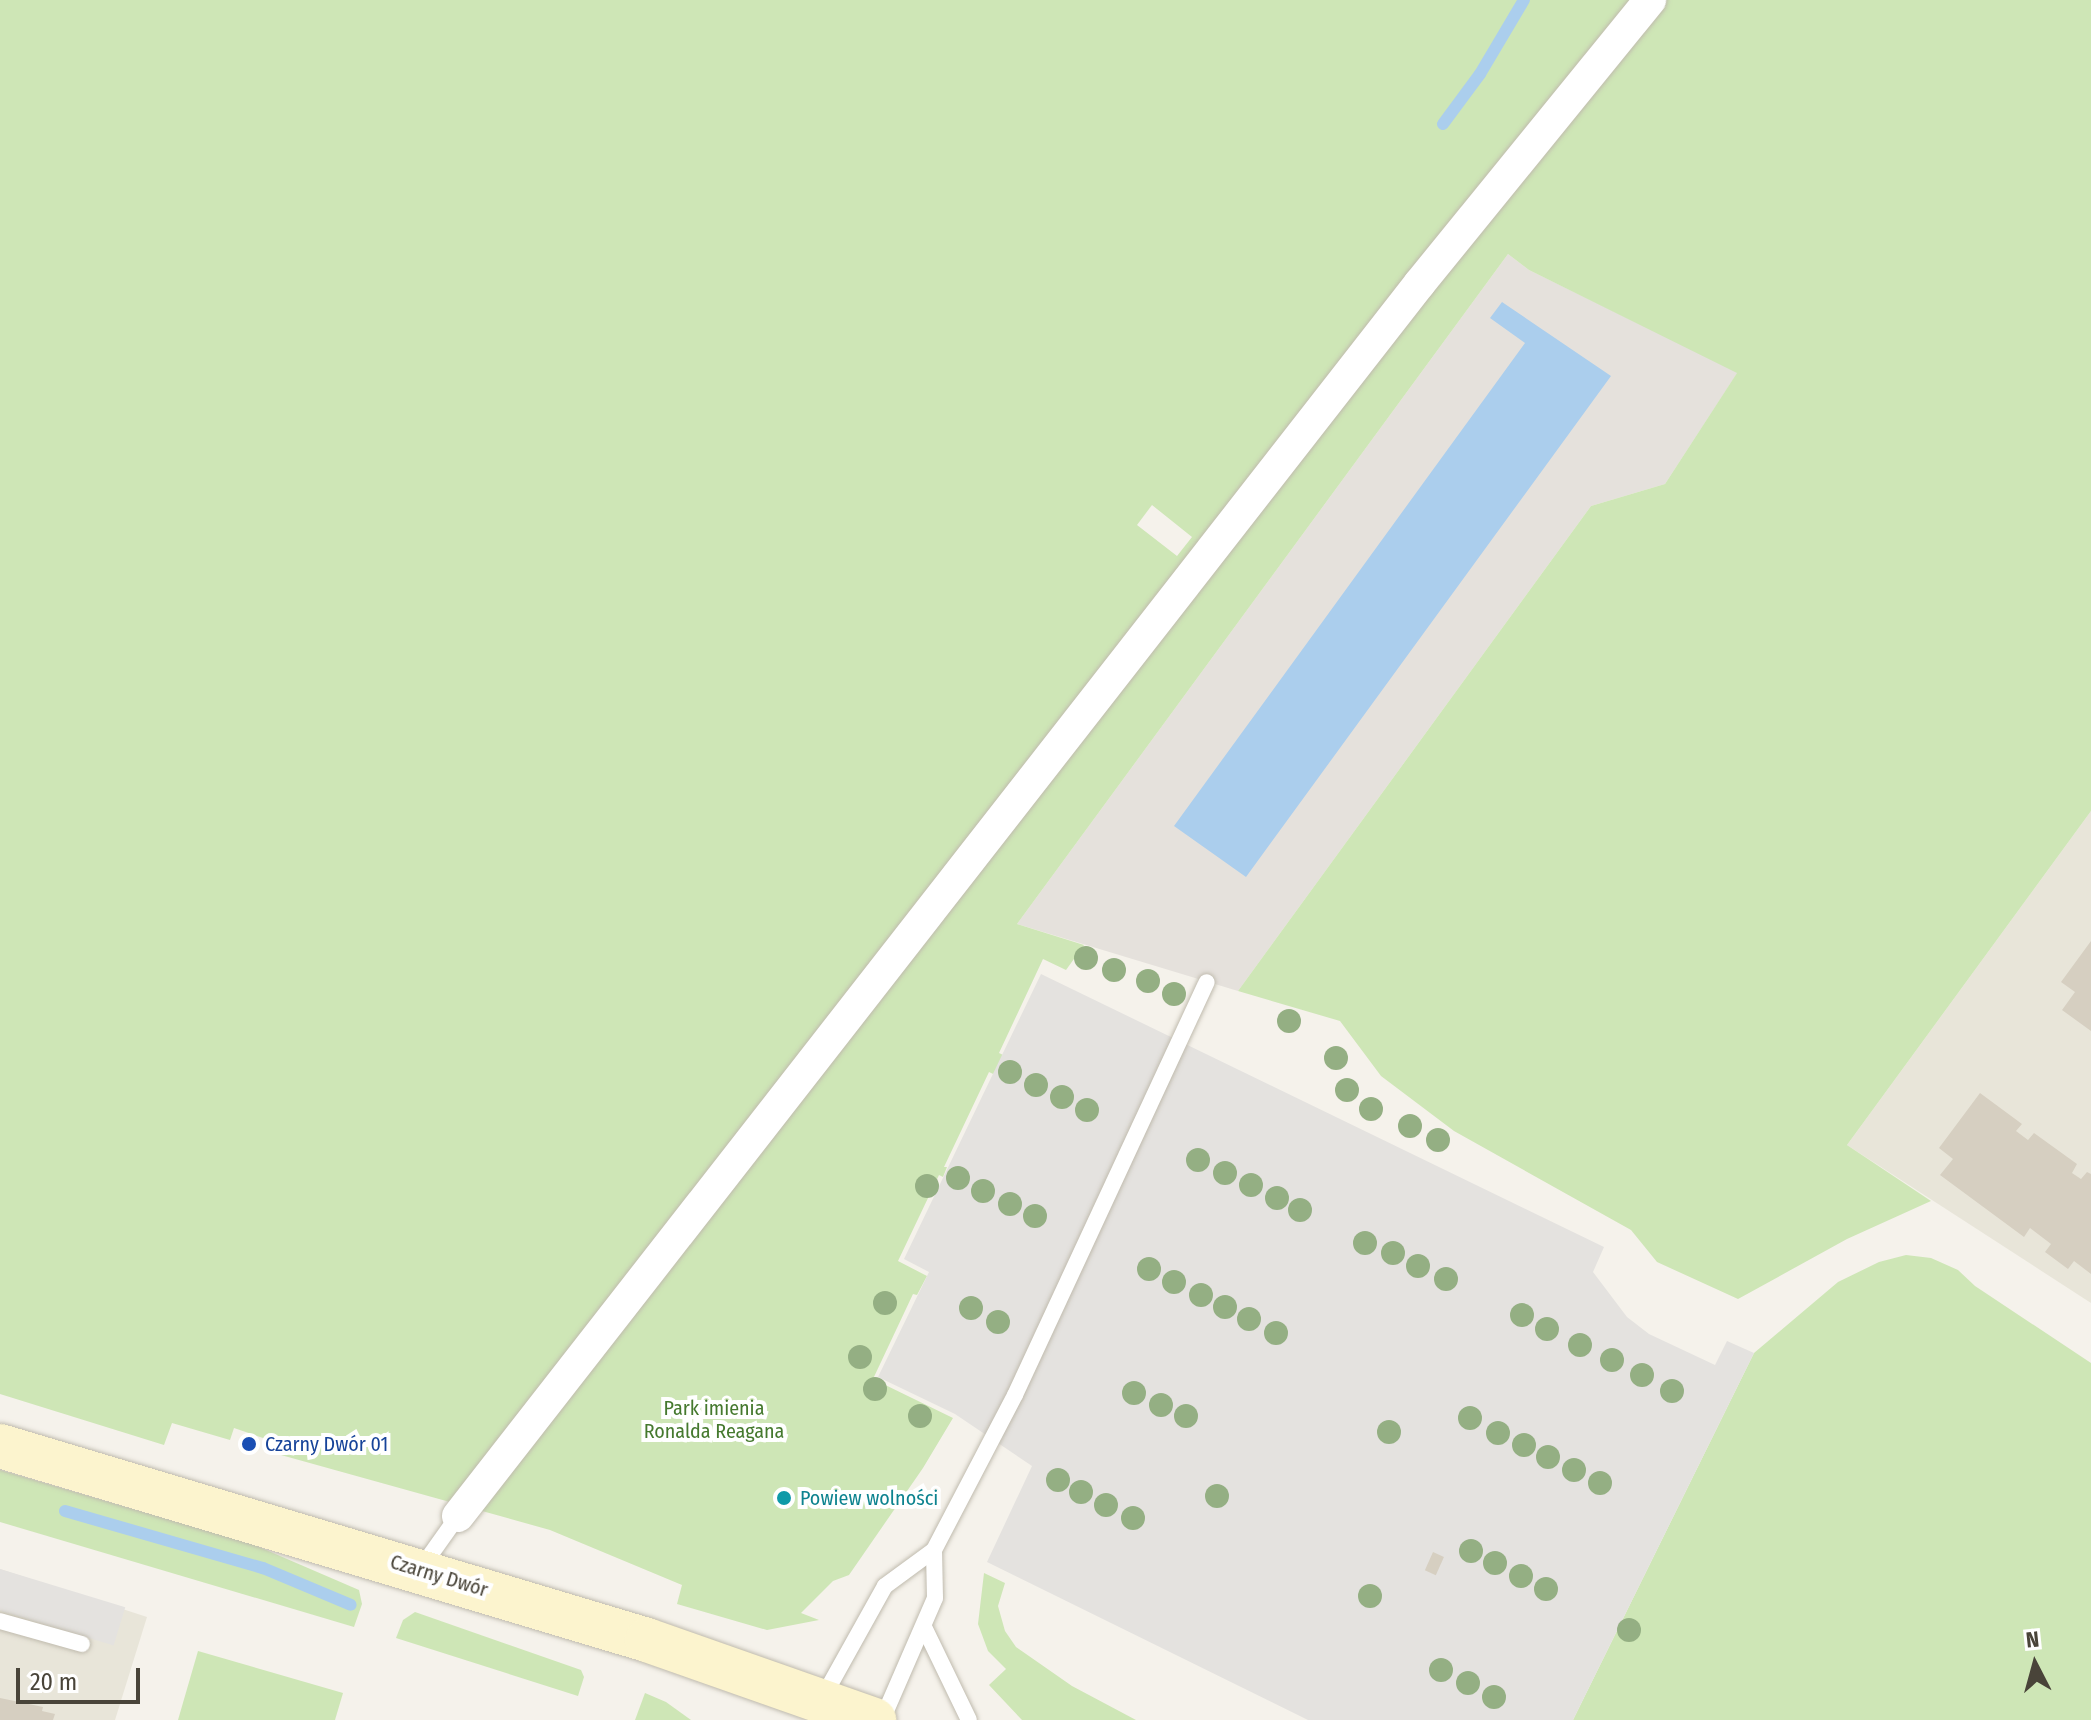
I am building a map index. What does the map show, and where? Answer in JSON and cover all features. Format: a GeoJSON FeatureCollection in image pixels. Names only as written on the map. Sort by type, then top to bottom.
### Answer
{"type":"FeatureCollection","features":[{"type":"Feature","properties":{"kind":"main road","name":"Czarny Dwór"},"geometry":{"type":"LineString","coordinates":[[0,1446],[420,1570],[817,1710],[874,1720]]}},
{"type":"Feature","properties":{"kind":"street"},"geometry":{"type":"LineString","coordinates":[[458,1516],[1420,283],[1650,0]]}},
{"type":"Feature","properties":{"kind":"lane"},"geometry":{"type":"LineString","coordinates":[[817,1710],[885,1586],[934,1550],[1015,1395],[1207,982]]}},
{"type":"Feature","properties":{"kind":"lane"},"geometry":{"type":"LineString","coordinates":[[420,1570],[458,1516]]}},
{"type":"Feature","properties":{"kind":"lane"},"geometry":{"type":"LineString","coordinates":[[882,1720],[935,1598],[934,1550]]}},
{"type":"Feature","properties":{"kind":"lane"},"geometry":{"type":"LineString","coordinates":[[0,1621],[82,1644]]}},
{"type":"Feature","properties":{"kind":"lane"},"geometry":{"type":"LineString","coordinates":[[924,1627],[969,1720]]}},
{"type":"Feature","properties":{"kind":"shaded area"},"geometry":{"type":"Polygon","coordinates":[[[1508,254],[1529,270],[1738,372],[1665,484],[1591,506],[1238,991],[1017,924],[1508,254]]]}},
{"type":"Feature","properties":{"kind":"shaded area"},"geometry":{"type":"Polygon","coordinates":[[[2091,811],[2091,1303],[1847,1145],[2091,811]]]}},
{"type":"Feature","properties":{"kind":"shaded area"},"geometry":{"type":"Polygon","coordinates":[[[1041,974],[1604,1247],[1593,1272],[1627,1317],[1649,1334],[1715,1365],[1727,1341],[1754,1353],[1573,1720],[1308,1720],[987,1562],[1032,1466],[955,1414],[878,1377],[929,1272],[904,1259],[1041,974]]]}},
{"type":"Feature","properties":{"kind":"shaded area"},"geometry":{"type":"Polygon","coordinates":[[[0,1569],[147,1617],[115,1720],[0,1720],[0,1569]]]}},
{"type":"Feature","properties":{"kind":"shaded area"},"geometry":{"type":"Polygon","coordinates":[[[0,1569],[125,1607],[114,1646],[0,1611],[0,1569]]]}},
{"type":"Feature","properties":{"kind":"green space","name":"Park imienia Ronalda Reagana"},"geometry":{"type":"Polygon","coordinates":[[[0,0],[2091,0],[2091,811],[1847,1145],[1931,1201],[1847,1239],[1738,1299],[1657,1262],[1631,1230],[1454,1131],[1381,1076],[1340,1021],[1238,991],[1591,506],[1665,484],[1737,373],[1529,270],[1508,254],[1017,924],[1084,945],[1066,970],[1043,959],[999,1053],[1097,1101],[1099,1125],[989,1072],[944,1167],[947,1167],[943,1177],[939,1175],[898,1261],[927,1276],[917,1295],[913,1294],[873,1379],[953,1418],[923,1468],[849,1575],[833,1581],[801,1613],[819,1620],[767,1630],[677,1604],[682,1585],[550,1530],[263,1450],[266,1439],[234,1428],[230,1440],[172,1423],[164,1445],[0,1394],[0,0]],[[1152,505],[1137,525],[1177,556],[1192,537],[1152,505]]]}},
{"type":"Feature","properties":{"kind":"green space"},"geometry":{"type":"Polygon","coordinates":[[[1906,1255],[1931,1258],[1958,1270],[1975,1286],[2091,1363],[2091,1720],[1573,1720],[1754,1353],[1838,1282],[1879,1262],[1906,1255]]]}},
{"type":"Feature","properties":{"kind":"green space"},"geometry":{"type":"Polygon","coordinates":[[[0,1470],[252,1544],[359,1590],[362,1604],[354,1627],[0,1522],[0,1470]]]}},
{"type":"Feature","properties":{"kind":"green space"},"geometry":{"type":"Polygon","coordinates":[[[984,1573],[1005,1583],[998,1606],[1005,1631],[1016,1647],[1072,1686],[1136,1720],[1022,1720],[989,1685],[1006,1669],[988,1651],[978,1624],[984,1573]]]}},
{"type":"Feature","properties":{"kind":"green space"},"geometry":{"type":"Polygon","coordinates":[[[415,1612],[581,1670],[584,1677],[578,1696],[396,1638],[403,1620],[415,1612]]]}},
{"type":"Feature","properties":{"kind":"green space"},"geometry":{"type":"Polygon","coordinates":[[[198,1651],[343,1693],[335,1720],[178,1720],[198,1651]]]}},
{"type":"Feature","properties":{"kind":"green space"},"geometry":{"type":"Polygon","coordinates":[[[645,1693],[666,1702],[691,1720],[635,1720],[645,1693]]]}},
{"type":"Feature","properties":{"kind":"water"},"geometry":{"type":"Polygon","coordinates":[[[1502,302],[1611,376],[1246,877],[1174,826],[1525,343],[1490,318],[1502,302]]]}},
{"type":"Feature","properties":{"kind":"building"},"geometry":{"type":"Polygon","coordinates":[[[2091,941],[2091,1031],[2062,1010],[2075,992],[2061,982],[2091,941]]]}},
{"type":"Feature","properties":{"kind":"building"},"geometry":{"type":"Polygon","coordinates":[[[1980,1093],[2022,1124],[2016,1131],[2028,1140],[2034,1133],[2077,1164],[2072,1173],[2081,1179],[2087,1172],[2091,1174],[2091,1274],[2074,1261],[2068,1269],[2045,1252],[2051,1244],[2030,1228],[2024,1237],[1940,1175],[1953,1159],[1939,1148],[1980,1093]]]}},
{"type":"Feature","properties":{"kind":"building"},"geometry":{"type":"Polygon","coordinates":[[[1433,1552],[1444,1557],[1436,1575],[1425,1570],[1433,1552]]]}},
{"type":"Feature","properties":{"kind":"building"},"geometry":{"type":"Polygon","coordinates":[[[0,1698],[43,1707],[42,1711],[55,1714],[53,1720],[0,1720],[0,1698]]]}},
{"type":"Feature","properties":{"kind":"waterway"},"geometry":{"type":"LineString","coordinates":[[1443,124],[1480,74],[1524,0]]}},
{"type":"Feature","properties":{"kind":"waterway"},"geometry":{"type":"LineString","coordinates":[[65,1511],[263,1568],[351,1605]]}},
{"type":"Feature","properties":{"kind":"place","name":"Czarny Dwór 01"},"geometry":{"type":"Point","coordinates":[249,1444]}},
{"type":"Feature","properties":{"kind":"place","name":"Powiew wolności"},"geometry":{"type":"Point","coordinates":[784,1498]}}]}
